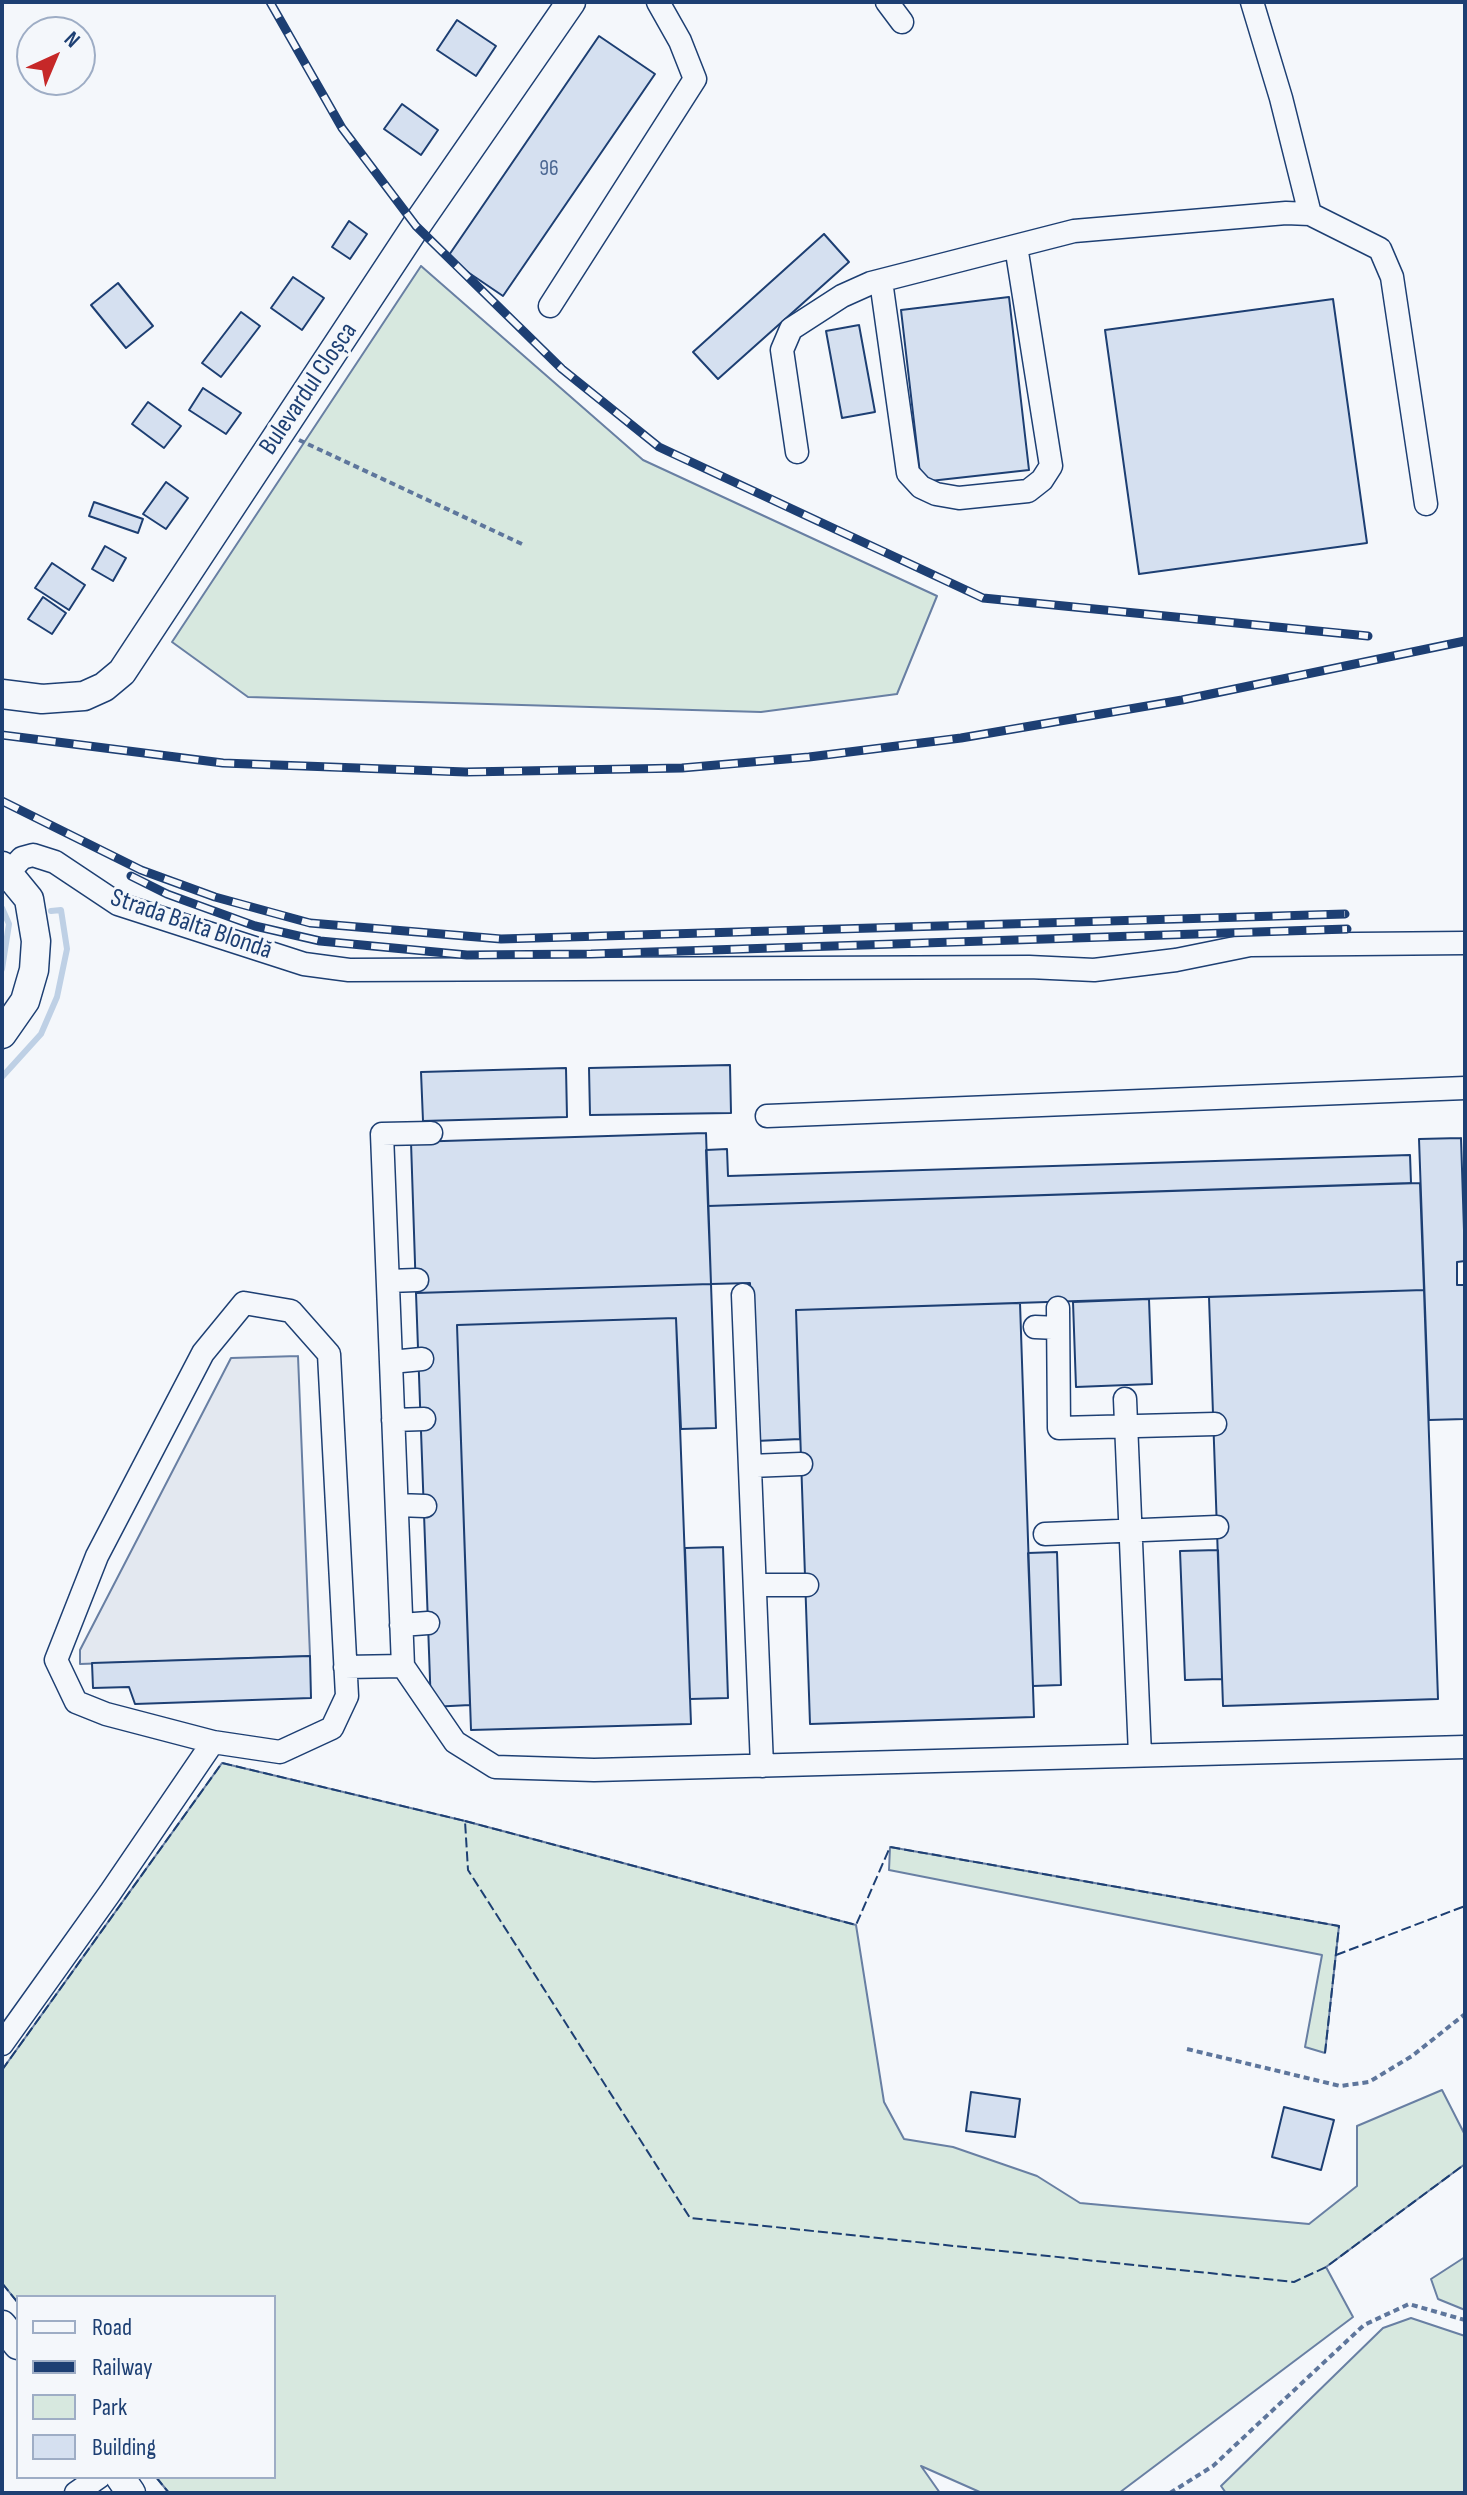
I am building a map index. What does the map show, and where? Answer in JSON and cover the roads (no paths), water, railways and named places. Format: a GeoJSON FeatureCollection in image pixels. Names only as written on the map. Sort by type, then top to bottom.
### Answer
{"type":"FeatureCollection","features":[{"type":"Feature","properties":{"kind":"main road","name":"Bulevardul Cloșca"},"geometry":{"type":"LineString","coordinates":[[2,694],[42,699],[84,696],[104,687],[122,672],[416,226],[571,2]]}},
{"type":"Feature","properties":{"kind":"main road"},"geometry":{"type":"LineString","coordinates":[[2,1034],[25,1001],[34,970],[36,941],[29,899],[5,869]]}},
{"type":"Feature","properties":{"kind":"main road"},"geometry":{"type":"LineString","coordinates":[[2,2325],[16,2342]]}},
{"type":"Feature","properties":{"kind":"street"},"geometry":{"type":"LineString","coordinates":[[550,306],[695,79],[680,41],[658,2]]}},
{"type":"Feature","properties":{"kind":"street"},"geometry":{"type":"LineString","coordinates":[[887,2],[902,22]]}},
{"type":"Feature","properties":{"kind":"street"},"geometry":{"type":"LineString","coordinates":[[1252,2],[1281,98],[1310,214]]}},
{"type":"Feature","properties":{"kind":"street"},"geometry":{"type":"LineString","coordinates":[[797,452],[782,350],[791,329],[842,296],[881,281],[1074,231],[1286,213],[1310,214],[1380,249],[1392,277],[1426,504]]}},
{"type":"Feature","properties":{"kind":"street"},"geometry":{"type":"LineString","coordinates":[[881,281],[908,473],[921,487],[936,494],[959,498],[1028,491],[1042,480],[1051,466],[1016,246]]}},
{"type":"Feature","properties":{"kind":"street","name":"Strada Balta Blondă"},"geometry":{"type":"LineString","coordinates":[[5,869],[33,855],[55,862],[118,904],[304,964],[349,970],[1029,967],[1094,970],[1176,960],[1250,945],[1465,943]]}},
{"type":"Feature","properties":{"kind":"street"},"geometry":{"type":"LineString","coordinates":[[767,1116],[1465,1088]]}},
{"type":"Feature","properties":{"kind":"street"},"geometry":{"type":"LineString","coordinates":[[431,1133],[382,1134],[403,1666],[455,1742],[495,1767],[594,1770],[1465,1747]]}},
{"type":"Feature","properties":{"kind":"street"},"geometry":{"type":"LineString","coordinates":[[388,1281],[417,1280]]}},
{"type":"Feature","properties":{"kind":"street"},"geometry":{"type":"LineString","coordinates":[[743,1295],[762,1766]]}},
{"type":"Feature","properties":{"kind":"street"},"geometry":{"type":"LineString","coordinates":[[244,1303],[291,1311],[329,1354],[347,1696],[332,1728],[280,1752],[213,1742],[106,1714],[76,1702],[56,1660],[97,1556],[203,1353],[244,1303]]}},
{"type":"Feature","properties":{"kind":"street"},"geometry":{"type":"LineString","coordinates":[[1035,1327],[1058,1318],[1059,1428],[1215,1424]]}},
{"type":"Feature","properties":{"kind":"street"},"geometry":{"type":"LineString","coordinates":[[391,1362],[422,1359]]}},
{"type":"Feature","properties":{"kind":"street"},"geometry":{"type":"LineString","coordinates":[[1125,1399],[1140,1755]]}},
{"type":"Feature","properties":{"kind":"street"},"geometry":{"type":"LineString","coordinates":[[393,1420],[424,1419]]}},
{"type":"Feature","properties":{"kind":"street"},"geometry":{"type":"LineString","coordinates":[[750,1466],[801,1464]]}},
{"type":"Feature","properties":{"kind":"street"},"geometry":{"type":"LineString","coordinates":[[397,1505],[425,1506]]}},
{"type":"Feature","properties":{"kind":"street"},"geometry":{"type":"LineString","coordinates":[[1045,1534],[1217,1527]]}},
{"type":"Feature","properties":{"kind":"street"},"geometry":{"type":"LineString","coordinates":[[755,1585],[807,1585]]}},
{"type":"Feature","properties":{"kind":"street"},"geometry":{"type":"LineString","coordinates":[[401,1625],[428,1623]]}},
{"type":"Feature","properties":{"kind":"street"},"geometry":{"type":"LineString","coordinates":[[345,1667],[403,1666]]}},
{"type":"Feature","properties":{"kind":"street"},"geometry":{"type":"LineString","coordinates":[[2,2044],[213,1742]]}},
{"type":"Feature","properties":{"kind":"street"},"geometry":{"type":"LineString","coordinates":[[76,2493],[96,2479]]}},
{"type":"Feature","properties":{"kind":"waterway"},"geometry":{"type":"LineString","coordinates":[[2,908],[9,924],[2,969]]}},
{"type":"Feature","properties":{"kind":"waterway"},"geometry":{"type":"LineString","coordinates":[[2,1077],[41,1034],[57,997],[67,949],[61,910],[51,911]]}},
{"type":"Feature","properties":{"kind":"railway"},"geometry":{"type":"LineString","coordinates":[[270,2],[342,128],[416,226],[562,369],[659,447],[983,598],[1368,636]]}},
{"type":"Feature","properties":{"kind":"railway"},"geometry":{"type":"LineString","coordinates":[[2,735],[223,763],[466,772],[682,768],[809,757],[961,738],[1182,700],[1465,641]]}},
{"type":"Feature","properties":{"kind":"railway"},"geometry":{"type":"LineString","coordinates":[[2,801],[141,870],[215,897],[310,923],[501,939],[1345,914]]}},
{"type":"Feature","properties":{"kind":"railway"},"geometry":{"type":"LineString","coordinates":[[131,876],[167,894],[255,926],[320,941],[467,955],[591,954],[1347,929]]}}]}
